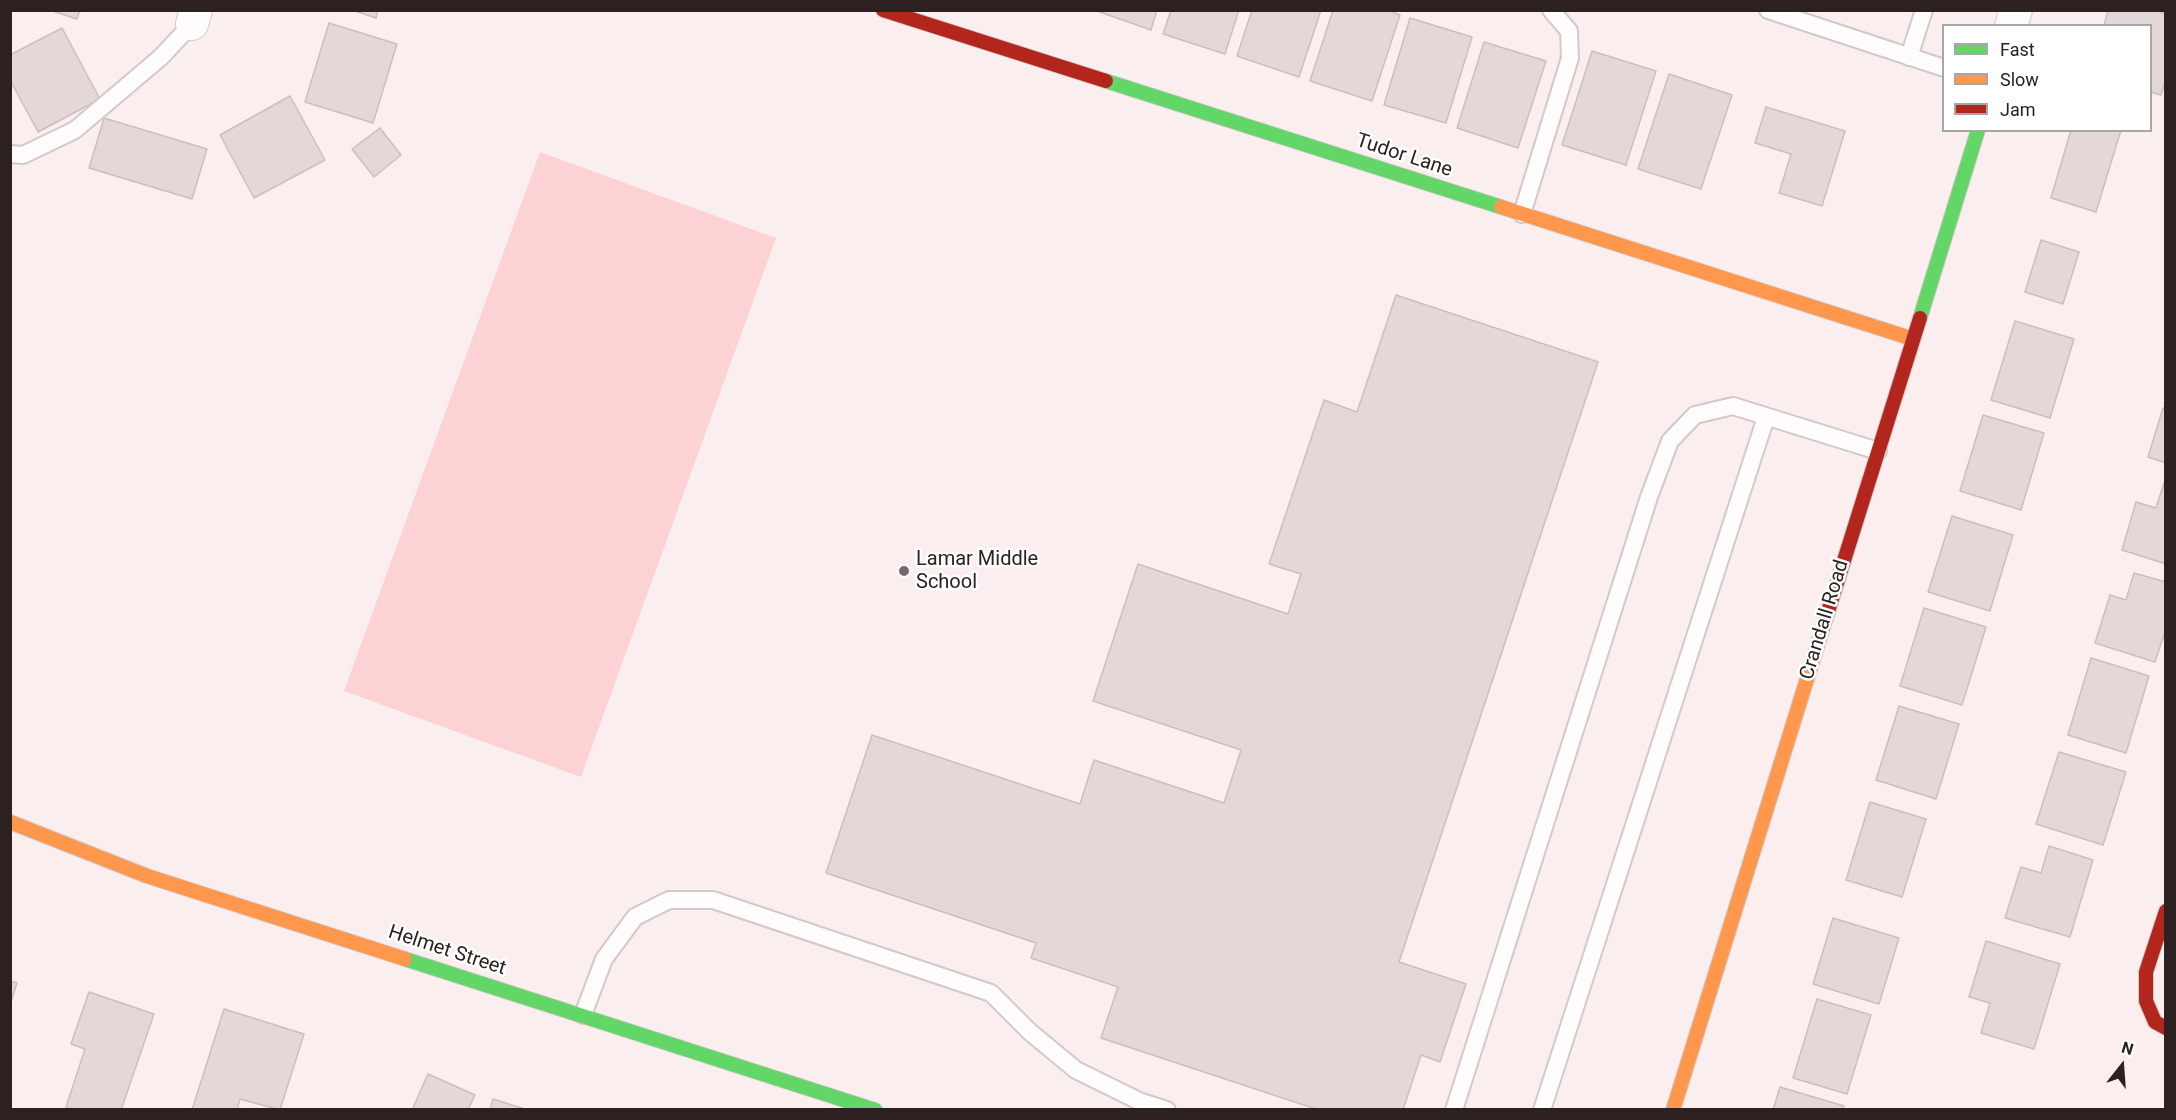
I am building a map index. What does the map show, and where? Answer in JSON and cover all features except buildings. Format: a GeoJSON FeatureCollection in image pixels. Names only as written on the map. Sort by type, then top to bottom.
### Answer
{"type":"FeatureCollection","features":[{"type":"Feature","properties":{"kind":"street","name":"Tudor Lane"},"geometry":{"type":"LineString","coordinates":[[883,10],[1913,339]]}},
{"type":"Feature","properties":{"kind":"street","name":"Crandall Road"},"geometry":{"type":"LineString","coordinates":[[1673,1110],[1977,132]]}},
{"type":"Feature","properties":{"kind":"street","name":"Helmet Street"},"geometry":{"type":"LineString","coordinates":[[10,822],[147,876],[875,1110]]}},
{"type":"Feature","properties":{"kind":"street"},"geometry":{"type":"LineString","coordinates":[[2166,911],[2146,972],[2146,1001],[2155,1022],[2166,1028]]}},
{"type":"Feature","properties":{"kind":"lane"},"geometry":{"type":"LineString","coordinates":[[1522,214],[1570,58],[1569,31],[1563,21],[1551,10]]}},
{"type":"Feature","properties":{"kind":"lane"},"geometry":{"type":"LineString","coordinates":[[1768,10],[1942,67]]}},
{"type":"Feature","properties":{"kind":"lane"},"geometry":{"type":"LineString","coordinates":[[1909,57],[1924,10]]}},
{"type":"Feature","properties":{"kind":"lane"},"geometry":{"type":"LineString","coordinates":[[10,154],[23,155],[75,130],[161,57],[194,17]]}},
{"type":"Feature","properties":{"kind":"lane"},"geometry":{"type":"LineString","coordinates":[[1454,1110],[1649,497],[1670,441],[1695,415],[1733,406],[1878,451]]}},
{"type":"Feature","properties":{"kind":"lane"},"geometry":{"type":"LineString","coordinates":[[1542,1110],[1766,417]]}},
{"type":"Feature","properties":{"kind":"lane"},"geometry":{"type":"LineString","coordinates":[[583,1015],[604,959],[636,917],[669,900],[713,900],[991,993],[1030,1032],[1076,1070],[1138,1105],[1167,1110]]}},
{"type":"Feature","properties":{"kind":"shaded area"},"geometry":{"type":"Polygon","coordinates":[[[540,152],[776,238],[581,777],[344,691],[540,152]]]}},
{"type":"Feature","properties":{"kind":"traffic: fast"},"geometry":{"type":"LineString","coordinates":[[1106,81],[1501,207]]}},
{"type":"Feature","properties":{"kind":"traffic: fast"},"geometry":{"type":"LineString","coordinates":[[1920,318],[1977,132]]}},
{"type":"Feature","properties":{"kind":"traffic: fast"},"geometry":{"type":"LineString","coordinates":[[405,959],[875,1110]]}},
{"type":"Feature","properties":{"kind":"traffic: slow"},"geometry":{"type":"LineString","coordinates":[[1501,207],[1913,339]]}},
{"type":"Feature","properties":{"kind":"traffic: slow"},"geometry":{"type":"LineString","coordinates":[[1673,1110],[1821,634]]}},
{"type":"Feature","properties":{"kind":"traffic: slow"},"geometry":{"type":"LineString","coordinates":[[10,822],[147,876],[405,959]]}},
{"type":"Feature","properties":{"kind":"traffic: jam"},"geometry":{"type":"LineString","coordinates":[[883,10],[1106,81]]}},
{"type":"Feature","properties":{"kind":"traffic: jam"},"geometry":{"type":"LineString","coordinates":[[1821,634],[1920,318]]}},
{"type":"Feature","properties":{"kind":"traffic: jam"},"geometry":{"type":"LineString","coordinates":[[2166,911],[2146,972],[2146,1001],[2155,1022],[2166,1028]]}},
{"type":"Feature","properties":{"kind":"place","name":"Lamar Middle School"},"geometry":{"type":"Point","coordinates":[904,571]}}]}
